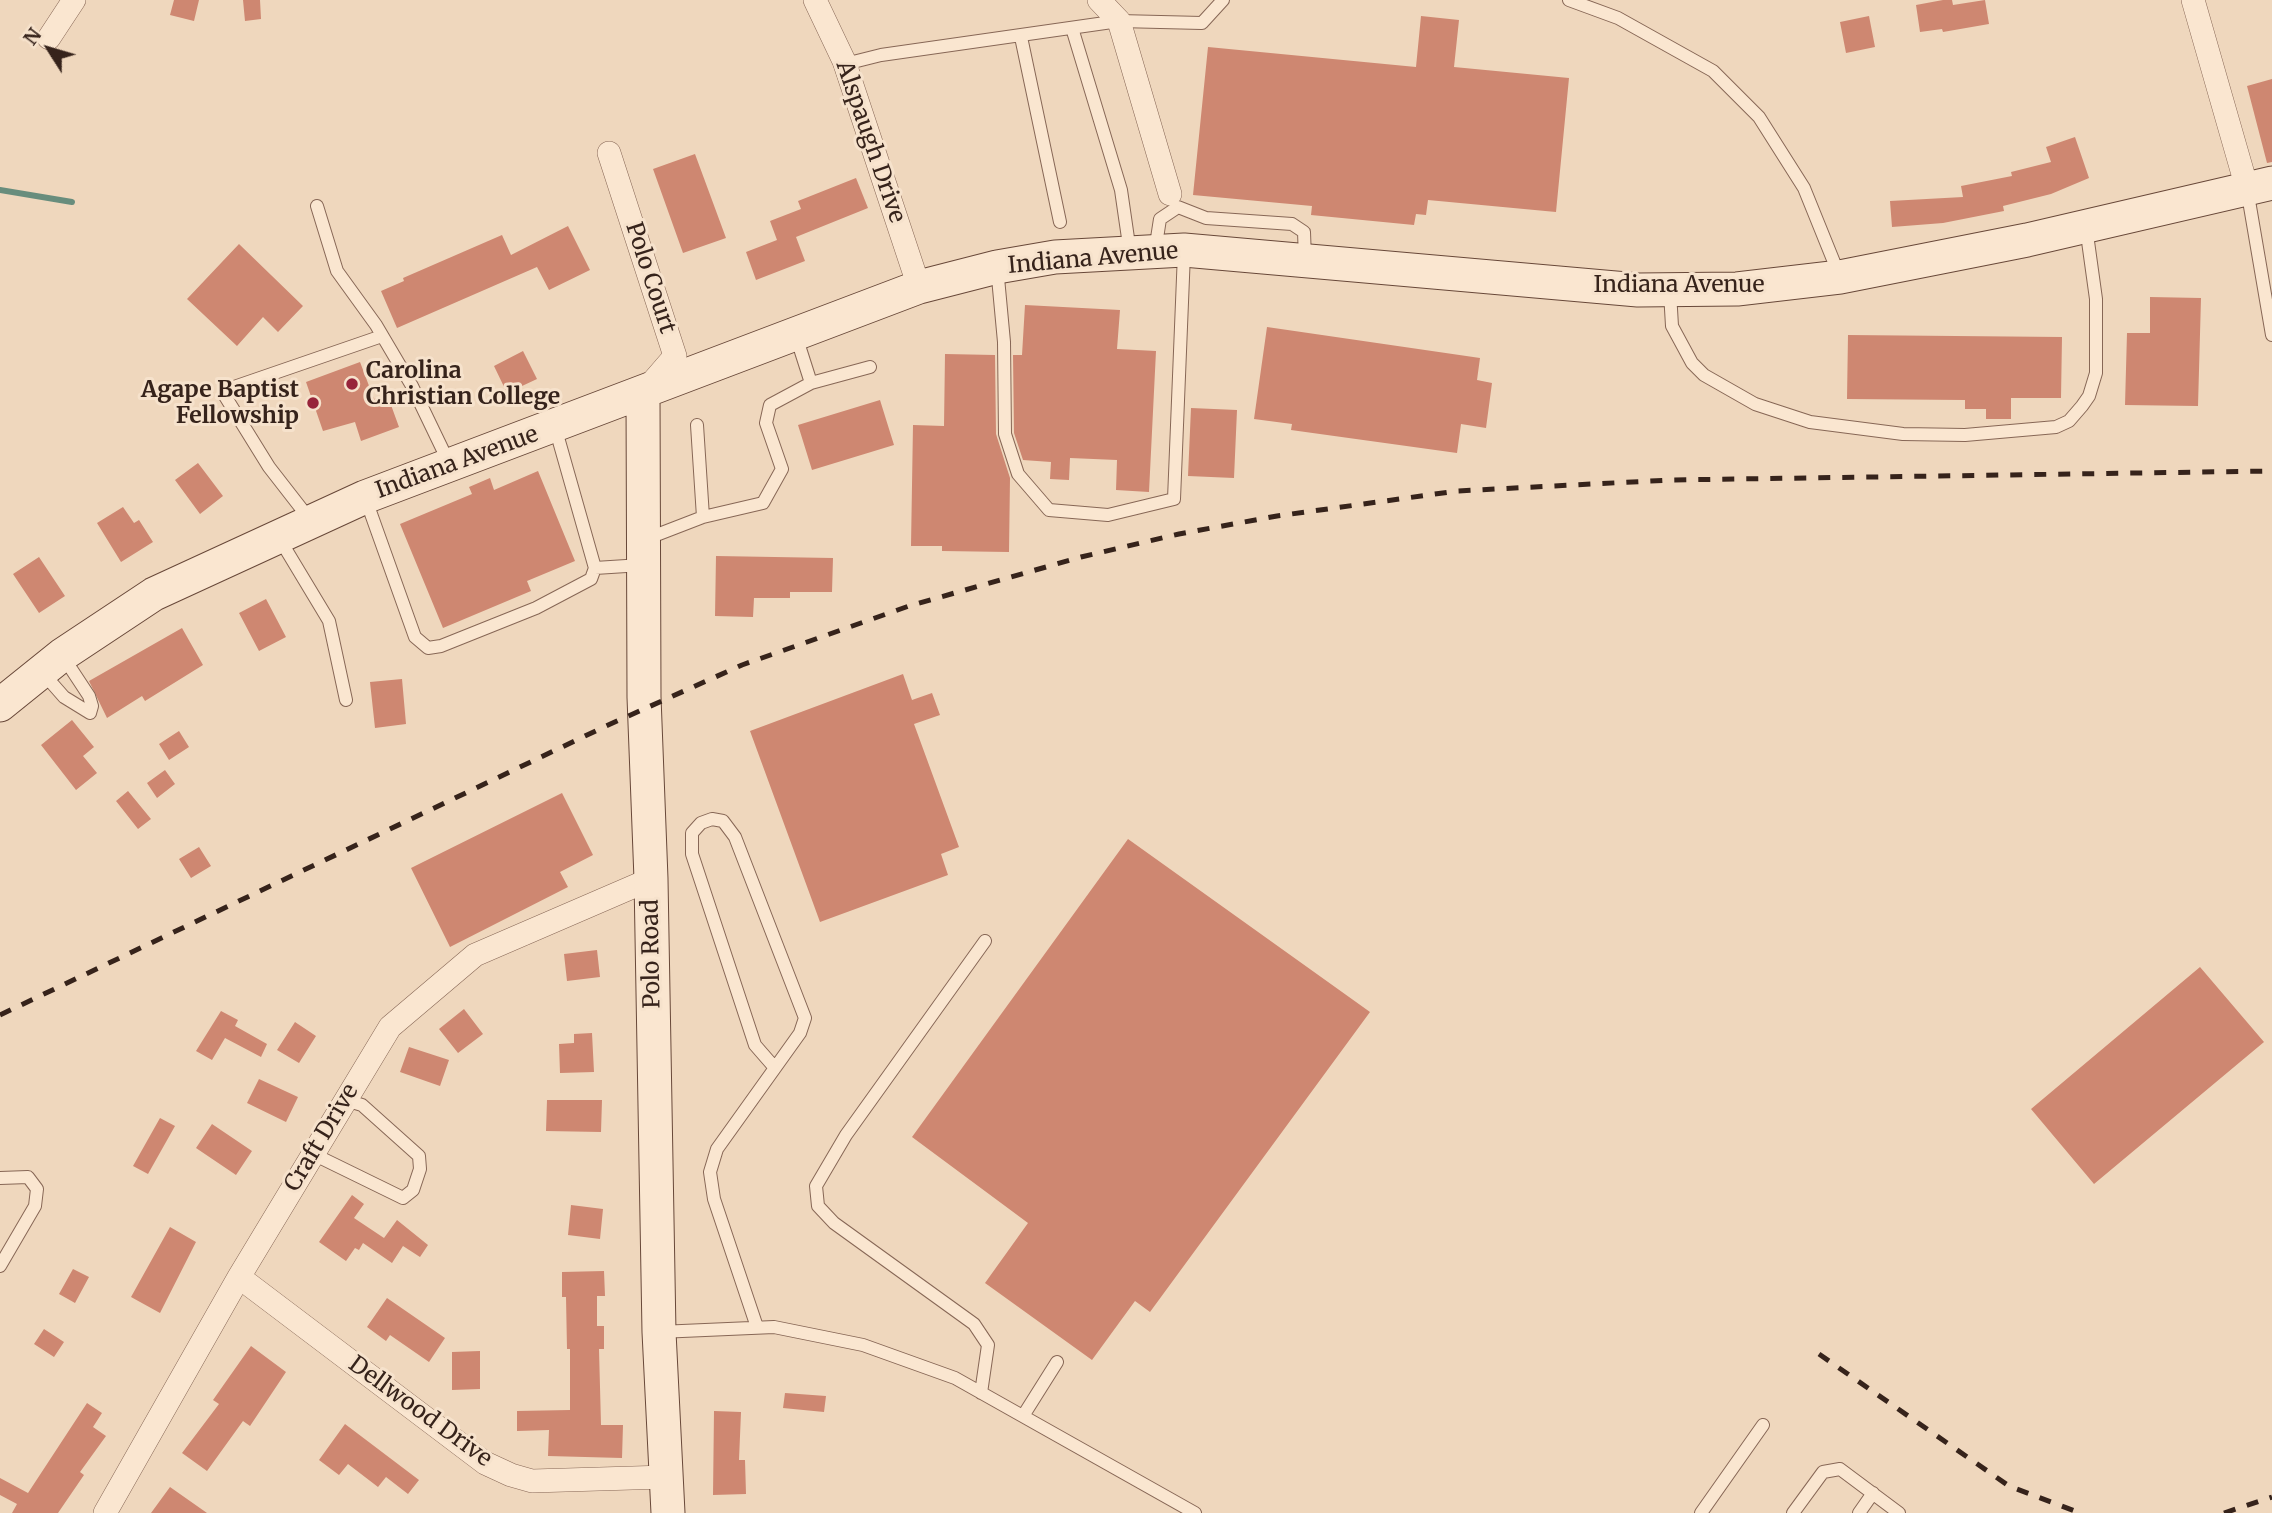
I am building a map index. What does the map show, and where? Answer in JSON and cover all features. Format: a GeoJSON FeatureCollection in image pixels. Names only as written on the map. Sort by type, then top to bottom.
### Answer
{"type":"FeatureCollection","features":[{"type":"Feature","properties":{"kind":"main road","name":"Indiana Avenue"},"geometry":{"type":"LineString","coordinates":[[0,705],[52,663],[154,594],[365,497],[643,394],[919,287],[997,267],[1055,257],[1156,251],[1304,260],[1637,290],[1737,289],[1840,277],[2086,226],[2260,186]]}},
{"type":"Feature","properties":{"kind":"main road","name":"Polo Road"},"geometry":{"type":"LineString","coordinates":[[643,394],[642,553],[659,1332],[668,1513]]}},
{"type":"Feature","properties":{"kind":"street"},"geometry":{"type":"LineString","coordinates":[[48,38],[74,0]]}},
{"type":"Feature","properties":{"kind":"street","name":"Alspaugh Drive"},"geometry":{"type":"LineString","coordinates":[[815,0],[845,64],[919,287]]}},
{"type":"Feature","properties":{"kind":"street"},"geometry":{"type":"LineString","coordinates":[[1099,0],[1119,21],[1171,194]]}},
{"type":"Feature","properties":{"kind":"street"},"geometry":{"type":"LineString","coordinates":[[2193,0],[2260,186]]}},
{"type":"Feature","properties":{"kind":"street","name":"Polo Court"},"geometry":{"type":"LineString","coordinates":[[609,153],[675,356],[643,394]]}},
{"type":"Feature","properties":{"kind":"street","name":"Craft Drive"},"geometry":{"type":"LineString","coordinates":[[105,1513],[239,1277],[390,1027],[475,955],[651,879]]}},
{"type":"Feature","properties":{"kind":"street","name":"Dellwood Drive"},"geometry":{"type":"LineString","coordinates":[[239,1277],[485,1463],[532,1481],[666,1477]]}},
{"type":"Feature","properties":{"kind":"lane"},"geometry":{"type":"LineString","coordinates":[[845,64],[881,55],[1119,21],[1202,23],[1223,0]]}},
{"type":"Feature","properties":{"kind":"lane"},"geometry":{"type":"LineString","coordinates":[[1569,0],[1618,18],[1713,71],[1759,117],[1804,188],[1840,277]]}},
{"type":"Feature","properties":{"kind":"lane"},"geometry":{"type":"LineString","coordinates":[[1072,28],[1121,190],[1156,251]]}},
{"type":"Feature","properties":{"kind":"lane"},"geometry":{"type":"LineString","coordinates":[[1021,37],[1060,222]]}},
{"type":"Feature","properties":{"kind":"lane"},"geometry":{"type":"LineString","coordinates":[[2260,186],[2272,335]]}},
{"type":"Feature","properties":{"kind":"lane"},"geometry":{"type":"LineString","coordinates":[[317,206],[337,271],[382,336],[412,386],[450,465]]}},
{"type":"Feature","properties":{"kind":"lane"},"geometry":{"type":"LineString","coordinates":[[997,267],[1004,342],[1006,434],[1018,474],[1049,510],[1108,514],[1174,499],[1156,251],[1160,219],[1178,207],[1206,218],[1292,224],[1304,232],[1304,260]]}},
{"type":"Feature","properties":{"kind":"lane"},"geometry":{"type":"LineString","coordinates":[[1670,290],[1672,326],[1692,363],[1720,385],[1755,404],[1810,422],[1892,433],[1965,435],[2056,427],[2069,421],[2082,407],[2089,396],[2096,373],[2095,289],[2086,226]]}},
{"type":"Feature","properties":{"kind":"lane"},"geometry":{"type":"LineString","coordinates":[[795,335],[811,383]]}},
{"type":"Feature","properties":{"kind":"lane"},"geometry":{"type":"LineString","coordinates":[[312,522],[270,467],[225,396],[231,388],[382,336]]}},
{"type":"Feature","properties":{"kind":"lane"},"geometry":{"type":"LineString","coordinates":[[595,568],[642,553],[703,517],[763,503],[782,469],[766,423],[770,405],[811,383],[870,367]]}},
{"type":"Feature","properties":{"kind":"lane"},"geometry":{"type":"LineString","coordinates":[[697,425],[703,517]]}},
{"type":"Feature","properties":{"kind":"lane"},"geometry":{"type":"LineString","coordinates":[[365,497],[415,637],[428,648],[441,646],[536,608],[592,579],[595,568],[555,427]]}},
{"type":"Feature","properties":{"kind":"lane"},"geometry":{"type":"LineString","coordinates":[[278,537],[329,621],[346,700]]}},
{"type":"Feature","properties":{"kind":"lane"},"geometry":{"type":"LineString","coordinates":[[757,1327],[715,1199],[710,1172],[717,1149],[775,1068],[800,1033],[805,1018],[735,837],[723,821],[712,819],[701,822],[692,833],[692,854],[755,1045],[775,1068]]}},
{"type":"Feature","properties":{"kind":"lane"},"geometry":{"type":"LineString","coordinates":[[981,1393],[988,1345],[974,1324],[834,1223],[818,1206],[816,1186],[846,1135],[985,941]]}},
{"type":"Feature","properties":{"kind":"lane"},"geometry":{"type":"LineString","coordinates":[[313,1154],[402,1198],[413,1190],[421,1169],[419,1156],[362,1105],[345,1100]]}},
{"type":"Feature","properties":{"kind":"lane"},"geometry":{"type":"LineString","coordinates":[[0,1178],[29,1177],[37,1189],[35,1206],[0,1266]]}},
{"type":"Feature","properties":{"kind":"lane"},"geometry":{"type":"LineString","coordinates":[[659,1332],[774,1327],[863,1345],[955,1378],[1195,1513]]}},
{"type":"Feature","properties":{"kind":"lane"},"geometry":{"type":"LineString","coordinates":[[1023,1416],[1057,1362]]}},
{"type":"Feature","properties":{"kind":"lane"},"geometry":{"type":"LineString","coordinates":[[1701,1513],[1763,1425]]}},
{"type":"Feature","properties":{"kind":"lane"},"geometry":{"type":"LineString","coordinates":[[1793,1513],[1823,1472],[1840,1469],[1899,1513]]}},
{"type":"Feature","properties":{"kind":"lane"},"geometry":{"type":"LineString","coordinates":[[1859,1513],[1873,1493]]}},
{"type":"Feature","properties":{"kind":"building"},"geometry":{"type":"Polygon","coordinates":[[[174,0],[199,0],[194,21],[170,15],[174,0]]]}},
{"type":"Feature","properties":{"kind":"building"},"geometry":{"type":"Polygon","coordinates":[[[243,0],[260,0],[261,19],[245,21],[243,0]]]}},
{"type":"Feature","properties":{"kind":"building"},"geometry":{"type":"Polygon","coordinates":[[[1952,0],[1953,5],[1985,0],[1989,24],[1943,32],[1942,29],[1920,32],[1916,5],[1952,0]]]}},
{"type":"Feature","properties":{"kind":"building"},"geometry":{"type":"Polygon","coordinates":[[[1421,16],[1459,20],[1454,67],[1569,78],[1556,212],[1428,200],[1426,215],[1416,214],[1414,225],[1311,215],[1312,206],[1193,195],[1208,47],[1416,67],[1421,16]]]}},
{"type":"Feature","properties":{"kind":"building"},"geometry":{"type":"Polygon","coordinates":[[[1869,16],[1875,47],[1846,53],[1840,22],[1869,16]]]}},
{"type":"Feature","properties":{"kind":"building"},"geometry":{"type":"Polygon","coordinates":[[[2272,79],[2272,162],[2267,163],[2247,86],[2272,79]]]}},
{"type":"Feature","properties":{"kind":"building"},"geometry":{"type":"Polygon","coordinates":[[[2075,137],[2089,178],[2051,194],[2003,206],[2004,211],[1943,223],[1892,227],[1890,201],[1963,197],[1961,186],[2012,176],[2011,172],[2051,162],[2046,147],[2075,137]]]}},
{"type":"Feature","properties":{"kind":"building"},"geometry":{"type":"Polygon","coordinates":[[[695,154],[726,238],[683,253],[653,169],[695,154]]]}},
{"type":"Feature","properties":{"kind":"building"},"geometry":{"type":"Polygon","coordinates":[[[856,178],[868,208],[796,237],[805,261],[756,280],[746,252],[777,240],[770,221],[801,209],[798,201],[856,178]]]}},
{"type":"Feature","properties":{"kind":"building"},"geometry":{"type":"Polygon","coordinates":[[[568,226],[590,270],[549,290],[537,267],[397,328],[381,291],[404,281],[403,278],[502,235],[511,255],[568,226]]]}},
{"type":"Feature","properties":{"kind":"building"},"geometry":{"type":"Polygon","coordinates":[[[239,244],[303,306],[278,332],[263,317],[237,346],[187,299],[239,244]]]}},
{"type":"Feature","properties":{"kind":"building"},"geometry":{"type":"Polygon","coordinates":[[[2150,297],[2201,298],[2198,406],[2125,405],[2127,333],[2150,333],[2150,297]]]}},
{"type":"Feature","properties":{"kind":"building"},"geometry":{"type":"Polygon","coordinates":[[[1025,305],[1120,310],[1117,349],[1156,351],[1149,492],[1116,490],[1117,460],[1070,458],[1069,480],[1050,479],[1051,462],[1023,460],[1014,433],[1013,355],[1022,355],[1025,305]]]}},
{"type":"Feature","properties":{"kind":"building"},"geometry":{"type":"Polygon","coordinates":[[[1267,327],[1480,358],[1477,380],[1492,383],[1486,428],[1461,424],[1457,453],[1291,430],[1292,424],[1254,419],[1267,327]]]}},
{"type":"Feature","properties":{"kind":"building"},"geometry":{"type":"Polygon","coordinates":[[[1848,335],[2062,337],[2061,398],[2011,398],[2011,419],[1986,419],[1986,409],[1965,409],[1965,400],[1847,399],[1848,335]]]}},
{"type":"Feature","properties":{"kind":"building"},"geometry":{"type":"Polygon","coordinates":[[[523,351],[537,379],[507,393],[494,366],[523,351]]]}},
{"type":"Feature","properties":{"kind":"building"},"geometry":{"type":"Polygon","coordinates":[[[945,354],[995,355],[996,434],[1010,478],[1009,552],[942,551],[942,546],[911,546],[913,425],[944,426],[945,354]]]}},
{"type":"Feature","properties":{"kind":"building"},"geometry":{"type":"Polygon","coordinates":[[[360,362],[374,399],[387,394],[399,427],[361,441],[355,422],[323,431],[306,382],[360,362]]]}},
{"type":"Feature","properties":{"kind":"building"},"geometry":{"type":"Polygon","coordinates":[[[880,400],[894,445],[812,470],[798,425],[880,400]]]}},
{"type":"Feature","properties":{"kind":"building"},"geometry":{"type":"Polygon","coordinates":[[[1191,408],[1237,410],[1234,478],[1188,476],[1191,408]]]}},
{"type":"Feature","properties":{"kind":"building"},"geometry":{"type":"Polygon","coordinates":[[[198,463],[223,496],[200,514],[175,480],[198,463]]]}},
{"type":"Feature","properties":{"kind":"building"},"geometry":{"type":"Polygon","coordinates":[[[538,471],[575,561],[527,581],[531,591],[443,628],[400,524],[472,494],[469,487],[490,478],[494,490],[538,471]]]}},
{"type":"Feature","properties":{"kind":"building"},"geometry":{"type":"Polygon","coordinates":[[[123,507],[134,523],[139,520],[153,542],[121,562],[97,523],[123,507]]]}},
{"type":"Feature","properties":{"kind":"building"},"geometry":{"type":"Polygon","coordinates":[[[716,556],[833,558],[832,592],[790,592],[790,598],[754,598],[753,617],[715,616],[716,556]]]}},
{"type":"Feature","properties":{"kind":"building"},"geometry":{"type":"Polygon","coordinates":[[[39,557],[65,596],[39,613],[13,574],[39,557]]]}},
{"type":"Feature","properties":{"kind":"building"},"geometry":{"type":"Polygon","coordinates":[[[266,599],[286,637],[259,651],[239,613],[266,599]]]}},
{"type":"Feature","properties":{"kind":"building"},"geometry":{"type":"Polygon","coordinates":[[[182,628],[203,665],[145,701],[142,696],[107,718],[89,681],[182,628]]]}},
{"type":"Feature","properties":{"kind":"building"},"geometry":{"type":"Polygon","coordinates":[[[903,674],[912,700],[932,693],[940,715],[914,724],[959,847],[941,854],[948,875],[820,922],[750,731],[903,674]]]}},
{"type":"Feature","properties":{"kind":"building"},"geometry":{"type":"Polygon","coordinates":[[[402,679],[406,724],[375,728],[370,682],[402,679]]]}},
{"type":"Feature","properties":{"kind":"building"},"geometry":{"type":"Polygon","coordinates":[[[72,720],[94,747],[83,756],[97,773],[76,790],[41,745],[72,720]]]}},
{"type":"Feature","properties":{"kind":"building"},"geometry":{"type":"Polygon","coordinates":[[[179,731],[189,747],[169,760],[159,744],[179,731]]]}},
{"type":"Feature","properties":{"kind":"building"},"geometry":{"type":"Polygon","coordinates":[[[165,770],[175,784],[157,798],[147,783],[165,770]]]}},
{"type":"Feature","properties":{"kind":"building"},"geometry":{"type":"Polygon","coordinates":[[[128,791],[151,819],[138,829],[116,801],[128,791]]]}},
{"type":"Feature","properties":{"kind":"building"},"geometry":{"type":"Polygon","coordinates":[[[562,793],[593,855],[560,872],[568,887],[450,947],[411,868],[562,793]]]}},
{"type":"Feature","properties":{"kind":"building"},"geometry":{"type":"Polygon","coordinates":[[[1128,839],[1370,1012],[1150,1312],[1135,1301],[1092,1360],[985,1283],[1028,1223],[912,1137],[1128,839]]]}},
{"type":"Feature","properties":{"kind":"building"},"geometry":{"type":"Polygon","coordinates":[[[199,847],[211,866],[191,878],[179,859],[199,847]]]}},
{"type":"Feature","properties":{"kind":"building"},"geometry":{"type":"Polygon","coordinates":[[[597,950],[600,977],[567,981],[564,954],[597,950]]]}},
{"type":"Feature","properties":{"kind":"building"},"geometry":{"type":"Polygon","coordinates":[[[2200,967],[2264,1042],[2094,1184],[2031,1109],[2200,967]]]}},
{"type":"Feature","properties":{"kind":"building"},"geometry":{"type":"Polygon","coordinates":[[[464,1009],[483,1034],[458,1053],[439,1029],[464,1009]]]}},
{"type":"Feature","properties":{"kind":"building"},"geometry":{"type":"Polygon","coordinates":[[[221,1011],[238,1020],[235,1026],[267,1044],[261,1057],[225,1038],[212,1060],[196,1051],[221,1011]]]}},
{"type":"Feature","properties":{"kind":"building"},"geometry":{"type":"Polygon","coordinates":[[[295,1022],[316,1036],[299,1063],[277,1050],[295,1022]]]}},
{"type":"Feature","properties":{"kind":"building"},"geometry":{"type":"Polygon","coordinates":[[[592,1033],[594,1072],[560,1073],[559,1044],[574,1043],[574,1034],[592,1033]]]}},
{"type":"Feature","properties":{"kind":"building"},"geometry":{"type":"Polygon","coordinates":[[[409,1047],[449,1060],[440,1086],[400,1072],[409,1047]]]}},
{"type":"Feature","properties":{"kind":"building"},"geometry":{"type":"Polygon","coordinates":[[[259,1079],[298,1097],[286,1122],[247,1103],[259,1079]]]}},
{"type":"Feature","properties":{"kind":"building"},"geometry":{"type":"Polygon","coordinates":[[[547,1100],[602,1100],[601,1132],[546,1131],[547,1100]]]}},
{"type":"Feature","properties":{"kind":"building"},"geometry":{"type":"Polygon","coordinates":[[[160,1118],[175,1126],[148,1174],[133,1166],[160,1118]]]}},
{"type":"Feature","properties":{"kind":"building"},"geometry":{"type":"Polygon","coordinates":[[[212,1124],[252,1151],[236,1175],[196,1148],[212,1124]]]}},
{"type":"Feature","properties":{"kind":"building"},"geometry":{"type":"Polygon","coordinates":[[[352,1195],[364,1204],[354,1218],[384,1238],[397,1220],[428,1245],[420,1257],[403,1246],[392,1263],[363,1243],[359,1250],[355,1248],[346,1261],[319,1242],[352,1195]]]}},
{"type":"Feature","properties":{"kind":"building"},"geometry":{"type":"Polygon","coordinates":[[[571,1205],[603,1209],[600,1239],[568,1235],[571,1205]]]}},
{"type":"Feature","properties":{"kind":"building"},"geometry":{"type":"Polygon","coordinates":[[[170,1227],[196,1242],[160,1313],[131,1297],[170,1227]]]}},
{"type":"Feature","properties":{"kind":"building"},"geometry":{"type":"Polygon","coordinates":[[[73,1269],[89,1277],[75,1303],[59,1294],[73,1269]]]}},
{"type":"Feature","properties":{"kind":"building"},"geometry":{"type":"Polygon","coordinates":[[[604,1271],[605,1296],[597,1296],[597,1326],[604,1326],[604,1349],[599,1349],[601,1425],[623,1425],[622,1458],[548,1456],[549,1430],[517,1431],[517,1411],[570,1410],[570,1349],[567,1349],[566,1297],[562,1297],[562,1272],[604,1271]]]}},
{"type":"Feature","properties":{"kind":"building"},"geometry":{"type":"Polygon","coordinates":[[[387,1298],[445,1338],[429,1362],[390,1335],[386,1341],[367,1327],[387,1298]]]}},
{"type":"Feature","properties":{"kind":"building"},"geometry":{"type":"Polygon","coordinates":[[[44,1329],[64,1342],[54,1357],[34,1344],[44,1329]]]}},
{"type":"Feature","properties":{"kind":"building"},"geometry":{"type":"Polygon","coordinates":[[[251,1346],[286,1372],[250,1426],[243,1421],[207,1471],[182,1453],[219,1404],[213,1400],[251,1346]]]}},
{"type":"Feature","properties":{"kind":"building"},"geometry":{"type":"Polygon","coordinates":[[[480,1351],[480,1389],[452,1390],[452,1352],[480,1351]]]}},
{"type":"Feature","properties":{"kind":"building"},"geometry":{"type":"Polygon","coordinates":[[[785,1393],[826,1396],[824,1412],[783,1408],[785,1393]]]}},
{"type":"Feature","properties":{"kind":"building"},"geometry":{"type":"Polygon","coordinates":[[[87,1403],[102,1413],[93,1427],[106,1436],[80,1472],[84,1475],[58,1513],[12,1513],[17,1504],[0,1495],[0,1478],[28,1493],[87,1403]]]}},
{"type":"Feature","properties":{"kind":"building"},"geometry":{"type":"Polygon","coordinates":[[[714,1411],[741,1412],[739,1460],[745,1460],[746,1494],[713,1495],[714,1411]]]}},
{"type":"Feature","properties":{"kind":"building"},"geometry":{"type":"Polygon","coordinates":[[[345,1424],[419,1480],[408,1494],[386,1477],[378,1487],[348,1464],[339,1475],[319,1460],[345,1424]]]}},
{"type":"Feature","properties":{"kind":"building"},"geometry":{"type":"Polygon","coordinates":[[[170,1487],[207,1513],[151,1513],[170,1487]]]}},
{"type":"Feature","properties":{"kind":"waterway"},"geometry":{"type":"LineString","coordinates":[[0,190],[72,202]]}},
{"type":"Feature","properties":{"kind":"railway"},"geometry":{"type":"LineString","coordinates":[[0,1015],[606,726],[742,665],[909,606],[1081,557],[1179,534],[1277,516],[1457,491],[1670,480],[2272,471]]}},
{"type":"Feature","properties":{"kind":"railway"},"geometry":{"type":"LineString","coordinates":[[1819,1354],[2009,1486],[2080,1513]]}},
{"type":"Feature","properties":{"kind":"railway"},"geometry":{"type":"LineString","coordinates":[[2224,1513],[2272,1497]]}},
{"type":"Feature","properties":{"kind":"place","name":"Carolina Christian College"},"geometry":{"type":"Point","coordinates":[352,384]}},
{"type":"Feature","properties":{"kind":"place","name":"Agape Baptist Fellowship"},"geometry":{"type":"Point","coordinates":[313,403]}}]}
